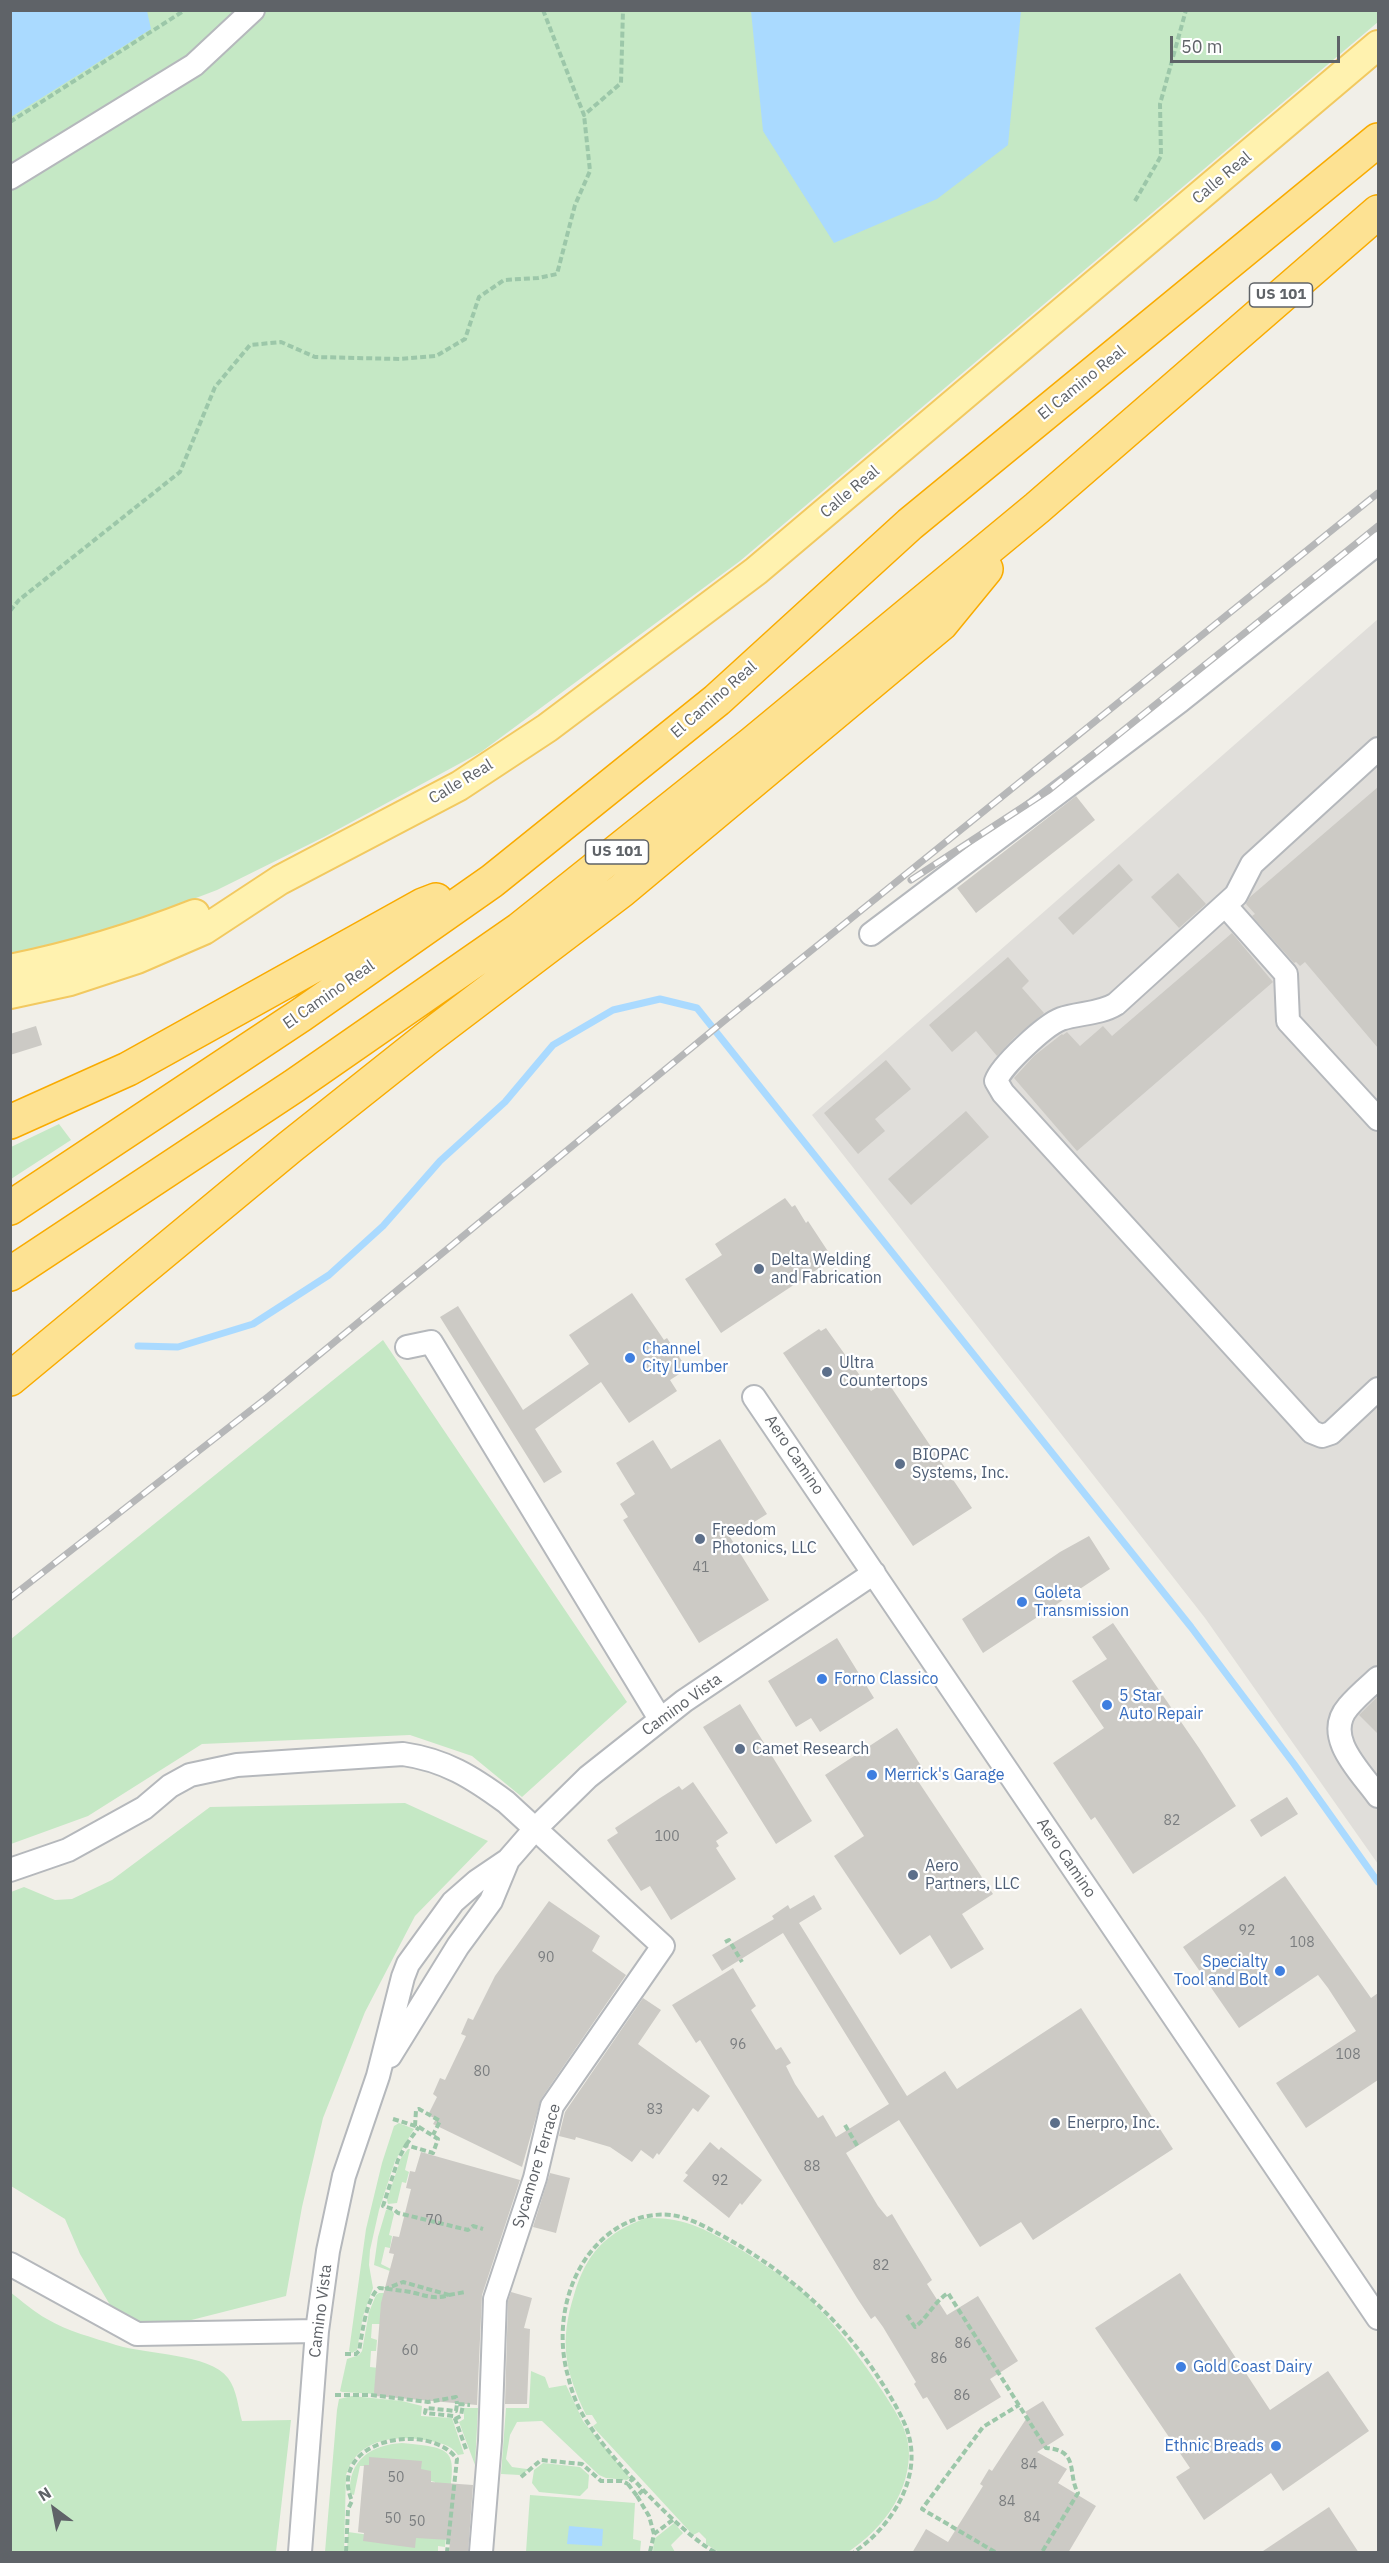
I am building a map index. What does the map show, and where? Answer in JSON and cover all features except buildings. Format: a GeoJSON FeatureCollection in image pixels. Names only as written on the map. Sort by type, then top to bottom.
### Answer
{"type":"FeatureCollection","features":[{"type":"Feature","properties":{"kind":"highway","name":"El Camino Real"},"geometry":{"type":"LineString","coordinates":[[10,1208],[301,1015],[492,881],[717,700],[910,524],[1378,140]]}},
{"type":"Feature","properties":{"kind":"highway","name":"US 101"},"geometry":{"type":"LineString","coordinates":[[10,1274],[294,1086],[520,929],[753,743],[1037,508],[1378,212]]}},
{"type":"Feature","properties":{"kind":"highway"},"geometry":{"type":"LineString","coordinates":[[10,1379],[317,1126],[426,1039],[621,891],[941,624],[1037,508]]}},
{"type":"Feature","properties":{"kind":"highway"},"geometry":{"type":"LineString","coordinates":[[10,1122],[128,1069],[423,905],[492,881]]}},
{"type":"Feature","properties":{"kind":"main road","name":"Calle Real"},"geometry":{"type":"LineString","coordinates":[[10,994],[70,981],[137,959],[204,930],[280,880],[459,786],[548,728],[746,579],[1378,45]]}},
{"type":"Feature","properties":{"kind":"main road","name":"Calle Real"},"geometry":{"type":"LineString","coordinates":[[10,969],[64,958],[135,938],[280,880]]}},
{"type":"Feature","properties":{"kind":"street"},"geometry":{"type":"LineString","coordinates":[[10,178],[194,65],[253,10]]}},
{"type":"Feature","properties":{"kind":"street"},"geometry":{"type":"LineString","coordinates":[[871,934],[1180,701],[1378,543]]}},
{"type":"Feature","properties":{"kind":"street"},"geometry":{"type":"LineString","coordinates":[[1378,749],[1252,864],[1239,890],[1225,905],[1116,1004],[1106,1009],[1057,1020],[1002,1068],[996,1081],[998,1088],[1312,1432],[1322,1436],[1331,1433],[1378,1389]]}},
{"type":"Feature","properties":{"kind":"street"},"geometry":{"type":"LineString","coordinates":[[1225,905],[1286,974],[1288,1020],[1378,1119]]}},
{"type":"Feature","properties":{"kind":"street"},"geometry":{"type":"LineString","coordinates":[[407,1347],[431,1342],[660,1719]]}},
{"type":"Feature","properties":{"kind":"street","name":"Aero Camino"},"geometry":{"type":"LineString","coordinates":[[754,1397],[1378,2318]]}},
{"type":"Feature","properties":{"kind":"street","name":"Camino Vista"},"geometry":{"type":"LineString","coordinates":[[300,2553],[317,2331],[328,2250],[344,2176],[378,2076],[408,1964],[453,1902],[477,1881],[508,1860],[535,1828],[588,1777],[660,1719],[874,1574]]}},
{"type":"Feature","properties":{"kind":"street"},"geometry":{"type":"LineString","coordinates":[[1378,1678],[1347,1708],[1341,1718],[1340,1729],[1348,1757],[1378,1796]]}},
{"type":"Feature","properties":{"kind":"street"},"geometry":{"type":"LineString","coordinates":[[10,1870],[68,1850],[144,1808],[170,1786],[190,1775],[237,1765],[403,1754],[429,1758],[451,1766],[482,1784],[535,1828]]}},
{"type":"Feature","properties":{"kind":"street","name":"Sycamore Terrace"},"geometry":{"type":"LineString","coordinates":[[481,2553],[490,2441],[495,2299],[535,2178],[552,2106],[663,1946],[535,1828]]}},
{"type":"Feature","properties":{"kind":"street","name":"Camino Vista"},"geometry":{"type":"LineString","coordinates":[[378,2076],[459,1946],[490,1901],[508,1860]]}},
{"type":"Feature","properties":{"kind":"street"},"geometry":{"type":"LineString","coordinates":[[10,2264],[137,2334],[317,2331]]}},
{"type":"Feature","properties":{"kind":"path"},"geometry":{"type":"LineString","coordinates":[[10,122],[185,10]]}},
{"type":"Feature","properties":{"kind":"path"},"geometry":{"type":"LineString","coordinates":[[584,115],[621,83],[623,10]]}},
{"type":"Feature","properties":{"kind":"path"},"geometry":{"type":"LineString","coordinates":[[1135,201],[1161,156],[1160,104],[1186,10]]}},
{"type":"Feature","properties":{"kind":"path"},"geometry":{"type":"LineString","coordinates":[[10,611],[19,600],[180,472],[215,387],[250,345],[281,342],[315,357],[400,359],[436,356],[465,339],[479,297],[504,280],[538,278],[557,274],[575,205],[590,171],[584,115],[542,12]]}},
{"type":"Feature","properties":{"kind":"path"},"geometry":{"type":"LineString","coordinates":[[725,1942],[729,1940],[742,1962]]}},
{"type":"Feature","properties":{"kind":"path"},"geometry":{"type":"LineString","coordinates":[[433,2135],[440,2121],[419,2109],[416,2110],[414,2114],[417,2126],[398,2160],[383,2206],[398,2213],[468,2230],[473,2226],[483,2229]]}},
{"type":"Feature","properties":{"kind":"path"},"geometry":{"type":"LineString","coordinates":[[393,2119],[417,2126],[438,2139],[433,2153],[406,2145]]}},
{"type":"Feature","properties":{"kind":"path"},"geometry":{"type":"LineString","coordinates":[[844,2125],[858,2147]]}},
{"type":"Feature","properties":{"kind":"path"},"geometry":{"type":"LineString","coordinates":[[715,2553],[701,2544],[674,2519],[597,2436],[571,2390],[562,2349],[562,2327],[576,2274],[586,2256],[598,2241],[611,2231],[643,2216],[673,2215],[699,2223],[772,2266],[810,2296],[856,2346],[899,2413],[911,2444],[912,2459],[909,2481],[890,2518],[877,2534],[854,2553]]}},
{"type":"Feature","properties":{"kind":"path"},"geometry":{"type":"LineString","coordinates":[[385,2289],[403,2282],[448,2295]]}},
{"type":"Feature","properties":{"kind":"path"},"geometry":{"type":"LineString","coordinates":[[345,2354],[359,2352],[368,2310],[375,2291],[379,2288],[432,2298],[465,2292]]}},
{"type":"Feature","properties":{"kind":"path"},"geometry":{"type":"LineString","coordinates":[[907,2315],[915,2326],[922,2321],[940,2298],[948,2293],[1046,2448],[1054,2448],[1069,2458],[1074,2468],[1072,2482],[1078,2493],[1042,2553]]}},
{"type":"Feature","properties":{"kind":"path"},"geometry":{"type":"LineString","coordinates":[[335,2395],[371,2395],[428,2402],[456,2397],[456,2411],[426,2408],[425,2413],[454,2415],[467,2459]]}},
{"type":"Feature","properties":{"kind":"path"},"geometry":{"type":"LineString","coordinates":[[456,2404],[476,2405]]}},
{"type":"Feature","properties":{"kind":"path"},"geometry":{"type":"LineString","coordinates":[[455,2419],[461,2416],[463,2404]]}},
{"type":"Feature","properties":{"kind":"path"},"geometry":{"type":"LineString","coordinates":[[995,2553],[922,2509],[983,2427],[1018,2405]]}},
{"type":"Feature","properties":{"kind":"path"},"geometry":{"type":"LineString","coordinates":[[346,2553],[348,2509],[352,2501],[347,2490],[353,2465],[369,2448],[388,2441],[401,2440],[439,2444],[451,2451],[457,2459],[447,2553]]}},
{"type":"Feature","properties":{"kind":"path"},"geometry":{"type":"LineString","coordinates":[[521,2477],[541,2460],[582,2464],[601,2481],[622,2481],[628,2484],[649,2516],[654,2534],[650,2553]]}},
{"type":"Feature","properties":{"kind":"path"},"geometry":{"type":"LineString","coordinates":[[628,2484],[634,2477]]}},
{"type":"Feature","properties":{"kind":"path"},"geometry":{"type":"LineString","coordinates":[[637,2496],[644,2489]]}},
{"type":"Feature","properties":{"kind":"path"},"geometry":{"type":"LineString","coordinates":[[654,2534],[674,2519]]}},
{"type":"Feature","properties":{"kind":"shaded area"},"geometry":{"type":"Polygon","coordinates":[[[1378,619],[1378,1864],[1205,1618],[812,1115],[1378,619]]]}},
{"type":"Feature","properties":{"kind":"green space"},"geometry":{"type":"Polygon","coordinates":[[[1378,10],[1378,22],[740,561],[481,752],[324,837],[217,890],[104,933],[11,957],[10,11],[1378,10]]]}},
{"type":"Feature","properties":{"kind":"green space"},"geometry":{"type":"Polygon","coordinates":[[[59,1124],[71,1140],[11,1179],[11,1147],[59,1124]]]}},
{"type":"Feature","properties":{"kind":"green space"},"geometry":{"type":"Polygon","coordinates":[[[383,1340],[627,1702],[522,1797],[472,1756],[410,1735],[202,1744],[88,1816],[11,1844],[11,1639],[383,1340]]]}},
{"type":"Feature","properties":{"kind":"green space"},"geometry":{"type":"Polygon","coordinates":[[[405,1803],[488,1841],[415,1916],[365,2012],[323,2118],[302,2207],[286,2296],[156,2329],[113,2310],[80,2254],[65,2219],[11,2186],[11,1892],[24,1887],[55,1900],[72,1899],[112,1880],[210,1807],[405,1803]]]}},
{"type":"Feature","properties":{"kind":"green space"},"geometry":{"type":"Polygon","coordinates":[[[399,2123],[414,2129],[395,2161],[379,2210],[370,2250],[369,2265],[373,2288],[363,2316],[357,2350],[352,2353],[349,2351],[366,2229],[382,2163],[394,2126],[399,2123]]]}},
{"type":"Feature","properties":{"kind":"green space"},"geometry":{"type":"Polygon","coordinates":[[[410,2149],[405,2170],[409,2172],[406,2183],[402,2182],[397,2203],[388,2204],[387,2200],[401,2158],[410,2149]]]}},
{"type":"Feature","properties":{"kind":"green space"},"geometry":{"type":"Polygon","coordinates":[[[386,2210],[392,2210],[394,2214],[389,2235],[392,2236],[390,2248],[385,2247],[381,2264],[391,2269],[390,2271],[374,2265],[378,2237],[386,2210]]]}},
{"type":"Feature","properties":{"kind":"green space"},"geometry":{"type":"Polygon","coordinates":[[[646,2218],[673,2220],[696,2226],[740,2249],[796,2287],[839,2331],[891,2404],[904,2429],[909,2447],[903,2485],[898,2499],[881,2523],[848,2552],[717,2551],[706,2544],[706,2539],[699,2532],[693,2535],[595,2429],[593,2426],[597,2423],[592,2415],[586,2415],[573,2384],[566,2356],[569,2312],[574,2295],[585,2268],[599,2247],[619,2231],[646,2218]]]}},
{"type":"Feature","properties":{"kind":"green space"},"geometry":{"type":"Polygon","coordinates":[[[10,2292],[42,2316],[72,2331],[116,2345],[192,2359],[219,2370],[228,2378],[233,2388],[242,2421],[291,2420],[276,2552],[11,2552],[10,2292]]]}},
{"type":"Feature","properties":{"kind":"green space"},"geometry":{"type":"Polygon","coordinates":[[[379,2293],[404,2293],[380,2324],[372,2324],[371,2338],[377,2340],[376,2351],[371,2351],[370,2367],[379,2368],[376,2394],[342,2392],[340,2391],[347,2359],[359,2355],[362,2351],[369,2312],[379,2293]]]}},
{"type":"Feature","properties":{"kind":"green space"},"geometry":{"type":"Polygon","coordinates":[[[531,2371],[545,2377],[549,2388],[566,2385],[583,2421],[630,2478],[627,2480],[606,2478],[599,2475],[542,2421],[517,2422],[510,2435],[506,2459],[512,2467],[527,2469],[527,2471],[520,2475],[501,2474],[506,2408],[529,2408],[531,2371]]]}},
{"type":"Feature","properties":{"kind":"green space"},"geometry":{"type":"Polygon","coordinates":[[[352,2396],[402,2401],[422,2406],[421,2416],[452,2418],[464,2454],[458,2455],[452,2448],[439,2443],[400,2438],[377,2442],[367,2447],[351,2463],[346,2475],[344,2552],[325,2552],[337,2410],[339,2399],[352,2396]]]}},
{"type":"Feature","properties":{"kind":"green space"},"geometry":{"type":"Polygon","coordinates":[[[464,2408],[478,2408],[475,2465],[459,2422],[464,2419],[464,2408]]]}},
{"type":"Feature","properties":{"kind":"green space"},"geometry":{"type":"Polygon","coordinates":[[[402,2443],[435,2447],[449,2456],[452,2463],[452,2474],[449,2505],[433,2505],[435,2482],[370,2466],[360,2466],[354,2495],[350,2494],[353,2472],[357,2463],[364,2456],[381,2447],[402,2443]]]}},
{"type":"Feature","properties":{"kind":"green space"},"geometry":{"type":"Polygon","coordinates":[[[543,2463],[580,2467],[589,2475],[588,2488],[580,2496],[539,2492],[532,2483],[534,2470],[543,2463]]]}},
{"type":"Feature","properties":{"kind":"green space"},"geometry":{"type":"Polygon","coordinates":[[[530,2495],[635,2503],[633,2539],[641,2541],[640,2552],[526,2552],[530,2495]]]}},
{"type":"Feature","properties":{"kind":"green space"},"geometry":{"type":"Polygon","coordinates":[[[448,2515],[445,2547],[438,2546],[438,2552],[347,2552],[348,2532],[413,2541],[414,2532],[448,2515]]]}},
{"type":"Feature","properties":{"kind":"green space"},"geometry":{"type":"Polygon","coordinates":[[[674,2523],[683,2533],[671,2545],[675,2552],[653,2552],[654,2539],[674,2523]]]}},
{"type":"Feature","properties":{"kind":"water"},"geometry":{"type":"Polygon","coordinates":[[[11,10],[147,11],[151,29],[11,117],[11,10]]]}},
{"type":"Feature","properties":{"kind":"water"},"geometry":{"type":"Polygon","coordinates":[[[751,11],[1021,11],[1008,145],[937,199],[834,243],[763,131],[751,11]]]}},
{"type":"Feature","properties":{"kind":"water"},"geometry":{"type":"Polygon","coordinates":[[[569,2526],[603,2529],[602,2546],[567,2544],[569,2526]]]}},
{"type":"Feature","properties":{"kind":"waterway"},"geometry":{"type":"LineString","coordinates":[[138,1346],[178,1347],[253,1324],[329,1275],[383,1226],[440,1161],[505,1102],[553,1045],[613,1010],[660,999],[697,1008],[1191,1627],[1294,1764],[1378,1882]]}},
{"type":"Feature","properties":{"kind":"railway"},"geometry":{"type":"LineString","coordinates":[[10,1598],[269,1396],[724,1021],[1378,493]]}},
{"type":"Feature","properties":{"kind":"railway"},"geometry":{"type":"LineString","coordinates":[[911,880],[1049,790],[1378,526]]}},
{"type":"Feature","properties":{"kind":"place","name":"Delta Welding and Fabrication"},"geometry":{"type":"Point","coordinates":[759,1269]}},
{"type":"Feature","properties":{"kind":"place","name":"Channel City Lumber"},"geometry":{"type":"Point","coordinates":[630,1358]}},
{"type":"Feature","properties":{"kind":"place","name":"Ultra Countertops"},"geometry":{"type":"Point","coordinates":[827,1372]}},
{"type":"Feature","properties":{"kind":"place","name":"BIOPAC Systems, Inc."},"geometry":{"type":"Point","coordinates":[900,1464]}},
{"type":"Feature","properties":{"kind":"place","name":"Freedom Photonics, LLC"},"geometry":{"type":"Point","coordinates":[700,1539]}},
{"type":"Feature","properties":{"kind":"place","name":"Goleta Transmission"},"geometry":{"type":"Point","coordinates":[1022,1602]}},
{"type":"Feature","properties":{"kind":"place","name":"Forno Classico"},"geometry":{"type":"Point","coordinates":[822,1679]}},
{"type":"Feature","properties":{"kind":"place","name":"5 Star Auto Repair"},"geometry":{"type":"Point","coordinates":[1107,1705]}},
{"type":"Feature","properties":{"kind":"place","name":"Camet Research"},"geometry":{"type":"Point","coordinates":[740,1749]}},
{"type":"Feature","properties":{"kind":"place","name":"Merrick's Garage"},"geometry":{"type":"Point","coordinates":[872,1775]}},
{"type":"Feature","properties":{"kind":"place","name":"Aero Partners, LLC"},"geometry":{"type":"Point","coordinates":[913,1875]}},
{"type":"Feature","properties":{"kind":"place","name":"Specialty Tool and Bolt"},"geometry":{"type":"Point","coordinates":[1280,1971]}},
{"type":"Feature","properties":{"kind":"place","name":"Enerpro, Inc."},"geometry":{"type":"Point","coordinates":[1055,2123]}},
{"type":"Feature","properties":{"kind":"place","name":"Gold Coast Dairy"},"geometry":{"type":"Point","coordinates":[1181,2367]}},
{"type":"Feature","properties":{"kind":"place","name":"Ethnic Breads"},"geometry":{"type":"Point","coordinates":[1276,2446]}}]}
